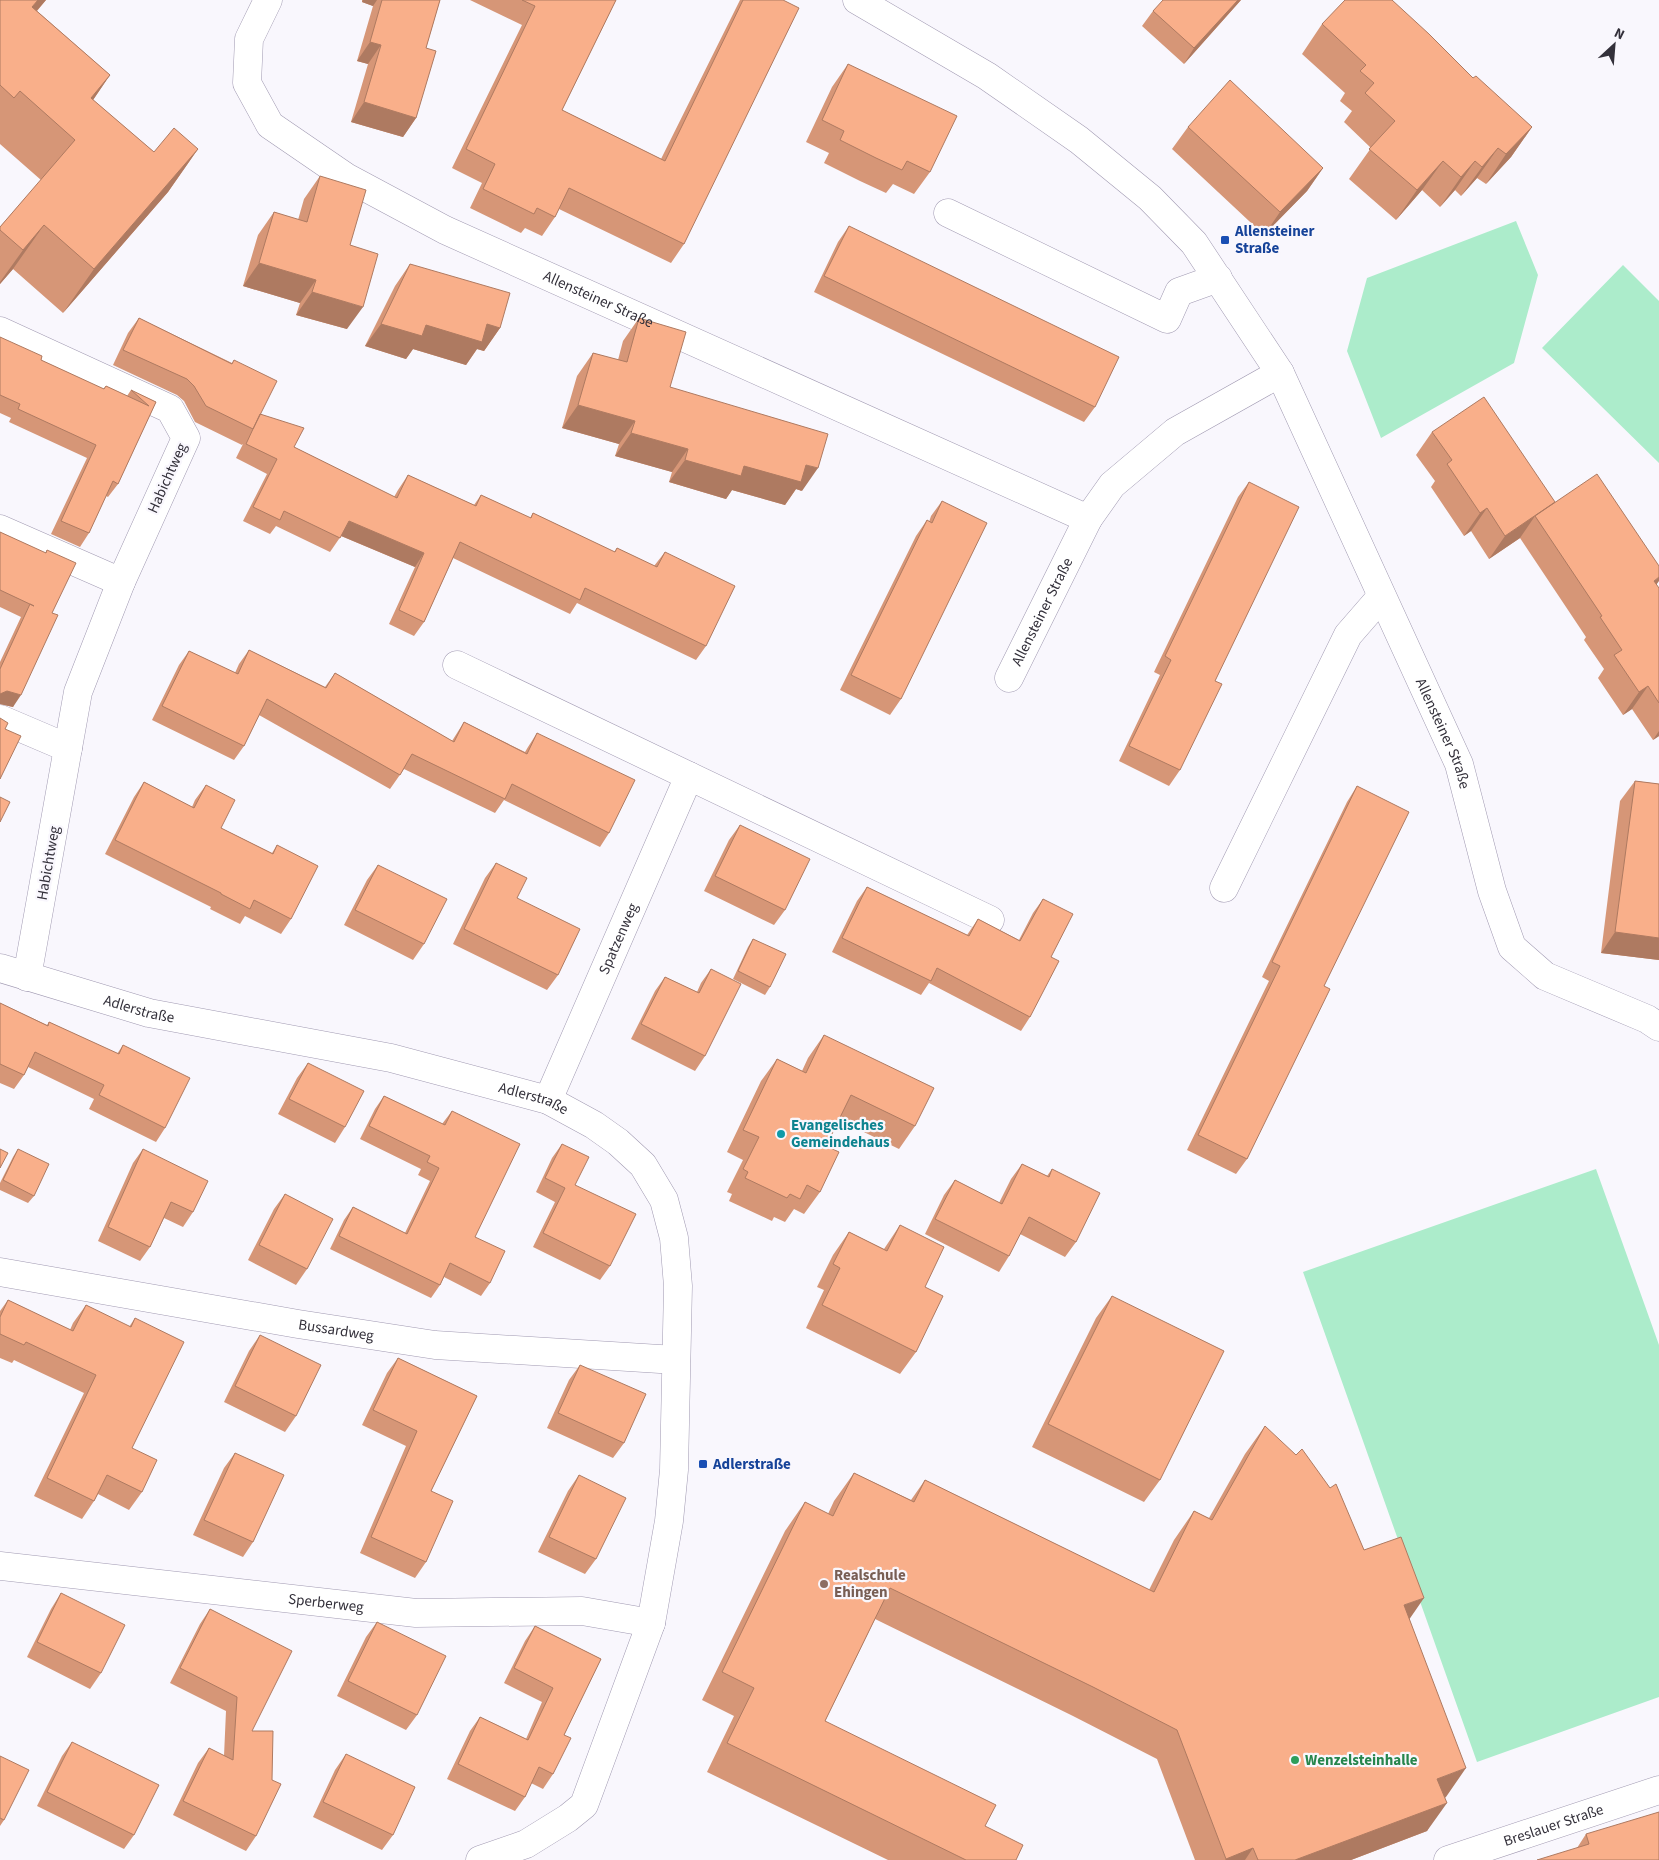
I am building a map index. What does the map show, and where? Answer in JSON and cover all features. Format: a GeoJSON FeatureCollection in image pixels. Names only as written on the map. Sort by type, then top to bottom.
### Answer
{"type":"FeatureCollection","features":[{"type":"Feature","properties":{"kind":"street","name":"Allensteiner Straße"},"geometry":{"type":"LineString","coordinates":[[268,0],[249,39],[247,82],[270,125],[346,177],[460,237],[1088,520]]}},
{"type":"Feature","properties":{"kind":"street","name":"Allensteiner Straße"},"geometry":{"type":"LineString","coordinates":[[857,0],[987,76],[1079,140],[1150,198],[1194,243],[1280,373],[1459,764],[1492,891],[1512,947],[1544,976],[1647,1019],[1659,1027]]}},
{"type":"Feature","properties":{"kind":"street"},"geometry":{"type":"LineString","coordinates":[[948,212],[1167,319],[1179,292],[1218,278]]}},
{"type":"Feature","properties":{"kind":"street","name":"Habichtweg"},"geometry":{"type":"LineString","coordinates":[[0,331],[170,409],[186,438],[120,582],[78,692],[27,977]]}},
{"type":"Feature","properties":{"kind":"street","name":"Allensteiner Straße"},"geometry":{"type":"LineString","coordinates":[[1009,678],[1088,520],[1112,485],[1175,432],[1280,373]]}},
{"type":"Feature","properties":{"kind":"street"},"geometry":{"type":"LineString","coordinates":[[0,529],[120,582]]}},
{"type":"Feature","properties":{"kind":"street"},"geometry":{"type":"LineString","coordinates":[[1224,888],[1348,636],[1382,597]]}},
{"type":"Feature","properties":{"kind":"street"},"geometry":{"type":"LineString","coordinates":[[457,665],[990,920]]}},
{"type":"Feature","properties":{"kind":"street"},"geometry":{"type":"LineString","coordinates":[[0,719],[68,748]]}},
{"type":"Feature","properties":{"kind":"street","name":"Spatzenweg"},"geometry":{"type":"LineString","coordinates":[[548,1100],[689,776]]}},
{"type":"Feature","properties":{"kind":"street","name":"Adlerstraße"},"geometry":{"type":"LineString","coordinates":[[0,968],[149,1013],[391,1058],[548,1100],[594,1125],[618,1142],[643,1165],[664,1200],[674,1238],[678,1286],[676,1436],[669,1522],[652,1623],[584,1805],[568,1818],[535,1852],[480,1860]]}},
{"type":"Feature","properties":{"kind":"street","name":"Bussardweg"},"geometry":{"type":"LineString","coordinates":[[0,1272],[308,1326],[426,1344],[676,1360]]}},
{"type":"Feature","properties":{"kind":"street","name":"Sperberweg"},"geometry":{"type":"LineString","coordinates":[[0,1566],[416,1612],[582,1611],[652,1623]]}},
{"type":"Feature","properties":{"kind":"street","name":"Breslauer Straße"},"geometry":{"type":"LineString","coordinates":[[1448,1860],[1659,1790]]}},
{"type":"Feature","properties":{"kind":"green space"},"geometry":{"type":"Polygon","coordinates":[[[1516,221],[1538,275],[1514,363],[1381,438],[1347,351],[1367,278],[1516,221]]]}},
{"type":"Feature","properties":{"kind":"green space"},"geometry":{"type":"Polygon","coordinates":[[[1623,265],[1659,301],[1659,463],[1542,348],[1623,265]]]}},
{"type":"Feature","properties":{"kind":"green space"},"geometry":{"type":"Polygon","coordinates":[[[1596,1169],[1659,1345],[1659,1697],[1477,1762],[1303,1272],[1596,1169]]]}},
{"type":"Feature","properties":{"kind":"building"},"geometry":{"type":"Polygon","coordinates":[[[0,0],[38,0],[32,7],[110,75],[91,98],[154,152],[174,128],[198,149],[94,269],[44,225],[23,250],[0,230],[0,227],[75,140],[20,91],[14,98],[0,85],[0,0]]]}},
{"type":"Feature","properties":{"kind":"building"},"geometry":{"type":"Polygon","coordinates":[[[382,0],[440,0],[426,48],[436,51],[416,118],[364,102],[381,45],[370,42],[382,0]]]}},
{"type":"Feature","properties":{"kind":"building"},"geometry":{"type":"Polygon","coordinates":[[[522,0],[616,0],[562,110],[665,161],[743,0],[783,0],[799,8],[684,244],[569,188],[555,217],[537,208],[534,214],[483,189],[495,164],[466,149],[535,6],[522,0]]]}},
{"type":"Feature","properties":{"kind":"building"},"geometry":{"type":"Polygon","coordinates":[[[1163,0],[1238,0],[1194,48],[1153,11],[1163,0]]]}},
{"type":"Feature","properties":{"kind":"building"},"geometry":{"type":"Polygon","coordinates":[[[1345,0],[1392,0],[1473,78],[1476,76],[1532,127],[1506,154],[1498,148],[1482,167],[1475,161],[1461,177],[1443,161],[1417,190],[1369,149],[1395,121],[1365,93],[1374,83],[1360,71],[1366,65],[1322,24],[1345,0]]]}},
{"type":"Feature","properties":{"kind":"building"},"geometry":{"type":"Polygon","coordinates":[[[848,64],[957,116],[930,172],[907,161],[902,170],[876,158],[840,140],[844,131],[822,120],[848,64]]]}},
{"type":"Feature","properties":{"kind":"building"},"geometry":{"type":"Polygon","coordinates":[[[1230,80],[1323,168],[1280,212],[1188,127],[1230,80]]]}},
{"type":"Feature","properties":{"kind":"building"},"geometry":{"type":"Polygon","coordinates":[[[320,176],[366,190],[350,245],[378,254],[363,307],[312,292],[316,280],[259,263],[274,212],[307,222],[320,176]]]}},
{"type":"Feature","properties":{"kind":"building"},"geometry":{"type":"Polygon","coordinates":[[[849,226],[1119,357],[1095,407],[824,276],[849,226]]]}},
{"type":"Feature","properties":{"kind":"building"},"geometry":{"type":"Polygon","coordinates":[[[410,264],[510,293],[500,328],[487,324],[482,342],[426,325],[422,336],[381,324],[410,264]]]}},
{"type":"Feature","properties":{"kind":"building"},"geometry":{"type":"Polygon","coordinates":[[[139,318],[232,364],[234,360],[277,381],[253,429],[206,406],[194,386],[187,379],[123,350],[139,318]]]}},
{"type":"Feature","properties":{"kind":"building"},"geometry":{"type":"Polygon","coordinates":[[[639,318],[686,332],[670,387],[828,434],[818,468],[806,465],[801,482],[744,466],[741,476],[685,460],[688,449],[631,433],[635,421],[578,405],[593,353],[627,362],[639,318]]]}},
{"type":"Feature","properties":{"kind":"building"},"geometry":{"type":"Polygon","coordinates":[[[0,337],[42,356],[41,360],[104,389],[106,386],[149,406],[131,390],[156,402],[118,484],[113,481],[89,533],[61,521],[96,445],[18,409],[20,404],[0,395],[0,337]]]}},
{"type":"Feature","properties":{"kind":"building"},"geometry":{"type":"Polygon","coordinates":[[[1484,397],[1555,502],[1505,536],[1487,508],[1480,513],[1447,464],[1452,460],[1432,432],[1484,397]]]}},
{"type":"Feature","properties":{"kind":"building"},"geometry":{"type":"Polygon","coordinates":[[[260,414],[304,428],[294,447],[397,498],[408,475],[476,506],[481,495],[531,518],[533,513],[615,552],[617,548],[657,567],[665,552],[735,586],[706,646],[585,588],[580,600],[460,542],[424,622],[399,610],[424,553],[349,521],[340,538],[284,511],[280,520],[253,507],[277,459],[246,444],[260,414]]]}},
{"type":"Feature","properties":{"kind":"building"},"geometry":{"type":"Polygon","coordinates":[[[1597,474],[1659,566],[1659,577],[1654,581],[1659,588],[1659,703],[1648,686],[1639,692],[1614,655],[1622,650],[1600,617],[1602,616],[1535,516],[1597,474]]]}},
{"type":"Feature","properties":{"kind":"building"},"geometry":{"type":"Polygon","coordinates":[[[1249,482],[1299,507],[1215,681],[1222,684],[1180,770],[1129,746],[1171,660],[1165,656],[1249,482]]]}},
{"type":"Feature","properties":{"kind":"building"},"geometry":{"type":"Polygon","coordinates":[[[942,501],[987,523],[901,699],[851,675],[927,520],[932,523],[942,501]]]}},
{"type":"Feature","properties":{"kind":"building"},"geometry":{"type":"Polygon","coordinates":[[[0,532],[46,553],[47,550],[76,563],[52,613],[58,615],[21,695],[7,691],[0,694],[0,669],[30,604],[0,590],[0,532]]]}},
{"type":"Feature","properties":{"kind":"building"},"geometry":{"type":"Polygon","coordinates":[[[249,650],[326,688],[335,673],[454,742],[464,722],[527,754],[537,733],[635,780],[609,833],[512,784],[505,799],[412,754],[400,775],[267,699],[244,746],[162,706],[189,651],[238,674],[249,650]]]}},
{"type":"Feature","properties":{"kind":"building"},"geometry":{"type":"Polygon","coordinates":[[[0,718],[8,723],[5,729],[21,736],[0,779],[0,718]]]}},
{"type":"Feature","properties":{"kind":"building"},"geometry":{"type":"Polygon","coordinates":[[[1635,781],[1659,784],[1659,938],[1615,932],[1635,781]]]}},
{"type":"Feature","properties":{"kind":"building"},"geometry":{"type":"Polygon","coordinates":[[[144,782],[194,808],[206,785],[235,800],[221,828],[273,854],[277,845],[318,866],[291,919],[254,900],[250,909],[115,840],[144,782]]]}},
{"type":"Feature","properties":{"kind":"building"},"geometry":{"type":"Polygon","coordinates":[[[1357,786],[1409,812],[1324,986],[1330,989],[1247,1159],[1198,1135],[1280,966],[1272,962],[1357,786]]]}},
{"type":"Feature","properties":{"kind":"building"},"geometry":{"type":"Polygon","coordinates":[[[0,797],[10,802],[0,822],[0,797]]]}},
{"type":"Feature","properties":{"kind":"building"},"geometry":{"type":"Polygon","coordinates":[[[740,825],[810,859],[785,910],[715,876],[740,825]]]}},
{"type":"Feature","properties":{"kind":"building"},"geometry":{"type":"Polygon","coordinates":[[[496,863],[527,878],[517,898],[580,929],[558,975],[464,929],[496,863]]]}},
{"type":"Feature","properties":{"kind":"building"},"geometry":{"type":"Polygon","coordinates":[[[378,865],[447,899],[424,944],[355,910],[378,865]]]}},
{"type":"Feature","properties":{"kind":"building"},"geometry":{"type":"Polygon","coordinates":[[[867,887],[969,936],[978,919],[1020,941],[1043,899],[1073,914],[1051,957],[1059,961],[1030,1017],[937,968],[931,981],[842,938],[867,887]]]}},
{"type":"Feature","properties":{"kind":"building"},"geometry":{"type":"Polygon","coordinates":[[[753,939],[786,954],[770,987],[738,971],[753,939]]]}},
{"type":"Feature","properties":{"kind":"building"},"geometry":{"type":"Polygon","coordinates":[[[711,969],[741,984],[705,1056],[641,1024],[665,977],[699,993],[711,969]]]}},
{"type":"Feature","properties":{"kind":"building"},"geometry":{"type":"Polygon","coordinates":[[[0,1003],[48,1026],[49,1022],[119,1054],[123,1045],[190,1078],[165,1128],[99,1095],[104,1085],[35,1052],[24,1075],[0,1064],[0,1003]]]}},
{"type":"Feature","properties":{"kind":"building","name":"Evangelisches Gemeindehaus"},"geometry":{"type":"Polygon","coordinates":[[[824,1035],[934,1088],[915,1126],[851,1095],[826,1146],[839,1152],[820,1192],[807,1185],[800,1199],[790,1194],[787,1198],[745,1178],[748,1172],[743,1169],[759,1137],[743,1130],[777,1059],[806,1073],[824,1035]]]}},
{"type":"Feature","properties":{"kind":"building"},"geometry":{"type":"Polygon","coordinates":[[[308,1063],[364,1091],[345,1127],[289,1099],[308,1063]]]}},
{"type":"Feature","properties":{"kind":"building"},"geometry":{"type":"Polygon","coordinates":[[[384,1096],[445,1125],[452,1111],[520,1144],[475,1237],[505,1251],[490,1283],[450,1263],[440,1285],[339,1236],[353,1207],[407,1234],[439,1168],[427,1162],[430,1156],[369,1126],[384,1096]]]}},
{"type":"Feature","properties":{"kind":"building"},"geometry":{"type":"Polygon","coordinates":[[[562,1144],[589,1157],[575,1185],[636,1214],[610,1266],[543,1233],[565,1188],[545,1178],[562,1144]]]}},
{"type":"Feature","properties":{"kind":"building"},"geometry":{"type":"Polygon","coordinates":[[[0,1149],[8,1153],[0,1168],[0,1149]]]}},
{"type":"Feature","properties":{"kind":"building"},"geometry":{"type":"Polygon","coordinates":[[[18,1149],[49,1164],[34,1196],[3,1180],[18,1149]]]}},
{"type":"Feature","properties":{"kind":"building"},"geometry":{"type":"Polygon","coordinates":[[[143,1149],[208,1181],[193,1212],[171,1202],[150,1247],[108,1227],[143,1149]]]}},
{"type":"Feature","properties":{"kind":"building"},"geometry":{"type":"Polygon","coordinates":[[[1022,1164],[1049,1177],[1052,1169],[1100,1193],[1076,1242],[1029,1217],[1009,1256],[935,1219],[955,1180],[1002,1204],[1022,1164]]]}},
{"type":"Feature","properties":{"kind":"building"},"geometry":{"type":"Polygon","coordinates":[[[285,1194],[333,1219],[307,1269],[259,1245],[285,1194]]]}},
{"type":"Feature","properties":{"kind":"building"},"geometry":{"type":"Polygon","coordinates":[[[900,1225],[944,1247],[925,1287],[943,1296],[916,1352],[822,1305],[840,1268],[833,1264],[849,1232],[887,1251],[900,1225]]]}},
{"type":"Feature","properties":{"kind":"building"},"geometry":{"type":"Polygon","coordinates":[[[1112,1296],[1224,1351],[1160,1480],[1048,1424],[1112,1296]]]}},
{"type":"Feature","properties":{"kind":"building"},"geometry":{"type":"Polygon","coordinates":[[[8,1300],[73,1331],[86,1305],[131,1327],[135,1318],[184,1342],[132,1448],[157,1460],[142,1492],[107,1475],[94,1501],[47,1478],[96,1375],[26,1342],[24,1345],[0,1334],[0,1317],[8,1300]]]}},
{"type":"Feature","properties":{"kind":"building"},"geometry":{"type":"Polygon","coordinates":[[[260,1335],[321,1365],[296,1416],[235,1386],[260,1335]]]}},
{"type":"Feature","properties":{"kind":"building"},"geometry":{"type":"Polygon","coordinates":[[[398,1358],[477,1396],[431,1491],[453,1501],[426,1562],[371,1537],[417,1431],[373,1410],[398,1358]]]}},
{"type":"Feature","properties":{"kind":"building"},"geometry":{"type":"Polygon","coordinates":[[[580,1365],[646,1394],[624,1443],[558,1413],[580,1365]]]}},
{"type":"Feature","properties":{"kind":"building"},"geometry":{"type":"Polygon","coordinates":[[[1265,1426],[1296,1455],[1302,1449],[1330,1488],[1336,1484],[1364,1550],[1401,1537],[1424,1598],[1404,1605],[1466,1768],[1437,1779],[1447,1803],[1295,1860],[1258,1860],[1253,1848],[1226,1859],[1177,1730],[890,1588],[825,1721],[996,1805],[985,1826],[1023,1845],[1016,1860],[966,1860],[727,1743],[754,1688],[722,1672],[805,1502],[833,1516],[854,1473],[914,1502],[925,1480],[1154,1592],[1194,1511],[1212,1520],[1265,1426]]]}},
{"type":"Feature","properties":{"kind":"building"},"geometry":{"type":"Polygon","coordinates":[[[235,1453],[284,1475],[253,1542],[204,1520],[235,1453]]]}},
{"type":"Feature","properties":{"kind":"building"},"geometry":{"type":"Polygon","coordinates":[[[579,1475],[626,1498],[596,1559],[549,1537],[579,1475]]]}},
{"type":"Feature","properties":{"kind":"building"},"geometry":{"type":"Polygon","coordinates":[[[61,1593],[125,1625],[101,1673],[37,1642],[61,1593]]]}},
{"type":"Feature","properties":{"kind":"building"},"geometry":{"type":"Polygon","coordinates":[[[210,1609],[292,1651],[252,1731],[273,1731],[272,1780],[281,1784],[256,1836],[183,1801],[209,1748],[233,1760],[237,1697],[180,1668],[210,1609]]]}},
{"type":"Feature","properties":{"kind":"building"},"geometry":{"type":"Polygon","coordinates":[[[377,1622],[446,1656],[417,1715],[348,1681],[377,1622]]]}},
{"type":"Feature","properties":{"kind":"building"},"geometry":{"type":"Polygon","coordinates":[[[535,1626],[601,1659],[564,1735],[571,1738],[553,1774],[539,1767],[525,1797],[458,1764],[480,1717],[528,1740],[553,1688],[514,1668],[535,1626]]]}},
{"type":"Feature","properties":{"kind":"building"},"geometry":{"type":"Polygon","coordinates":[[[72,1742],[159,1785],[134,1835],[47,1792],[72,1742]]]}},
{"type":"Feature","properties":{"kind":"building"},"geometry":{"type":"Polygon","coordinates":[[[346,1754],[415,1787],[393,1835],[323,1802],[346,1754]]]}},
{"type":"Feature","properties":{"kind":"building"},"geometry":{"type":"Polygon","coordinates":[[[0,1756],[29,1770],[4,1820],[0,1818],[0,1756]]]}},
{"type":"Feature","properties":{"kind":"building"},"geometry":{"type":"Polygon","coordinates":[[[1659,1812],[1659,1860],[1537,1860],[1589,1844],[1586,1834],[1659,1812]]]}},
{"type":"Feature","properties":{"kind":"place","name":"Allensteiner Straße"},"geometry":{"type":"Point","coordinates":[1225,240]}},
{"type":"Feature","properties":{"kind":"place","name":"Evangelisches Gemeindehaus"},"geometry":{"type":"Point","coordinates":[781,1134]}},
{"type":"Feature","properties":{"kind":"place","name":"Adlerstraße"},"geometry":{"type":"Point","coordinates":[703,1464]}},
{"type":"Feature","properties":{"kind":"place","name":"Realschule Ehingen"},"geometry":{"type":"Point","coordinates":[824,1584]}},
{"type":"Feature","properties":{"kind":"place","name":"Wenzelsteinhalle"},"geometry":{"type":"Point","coordinates":[1295,1760]}}]}
